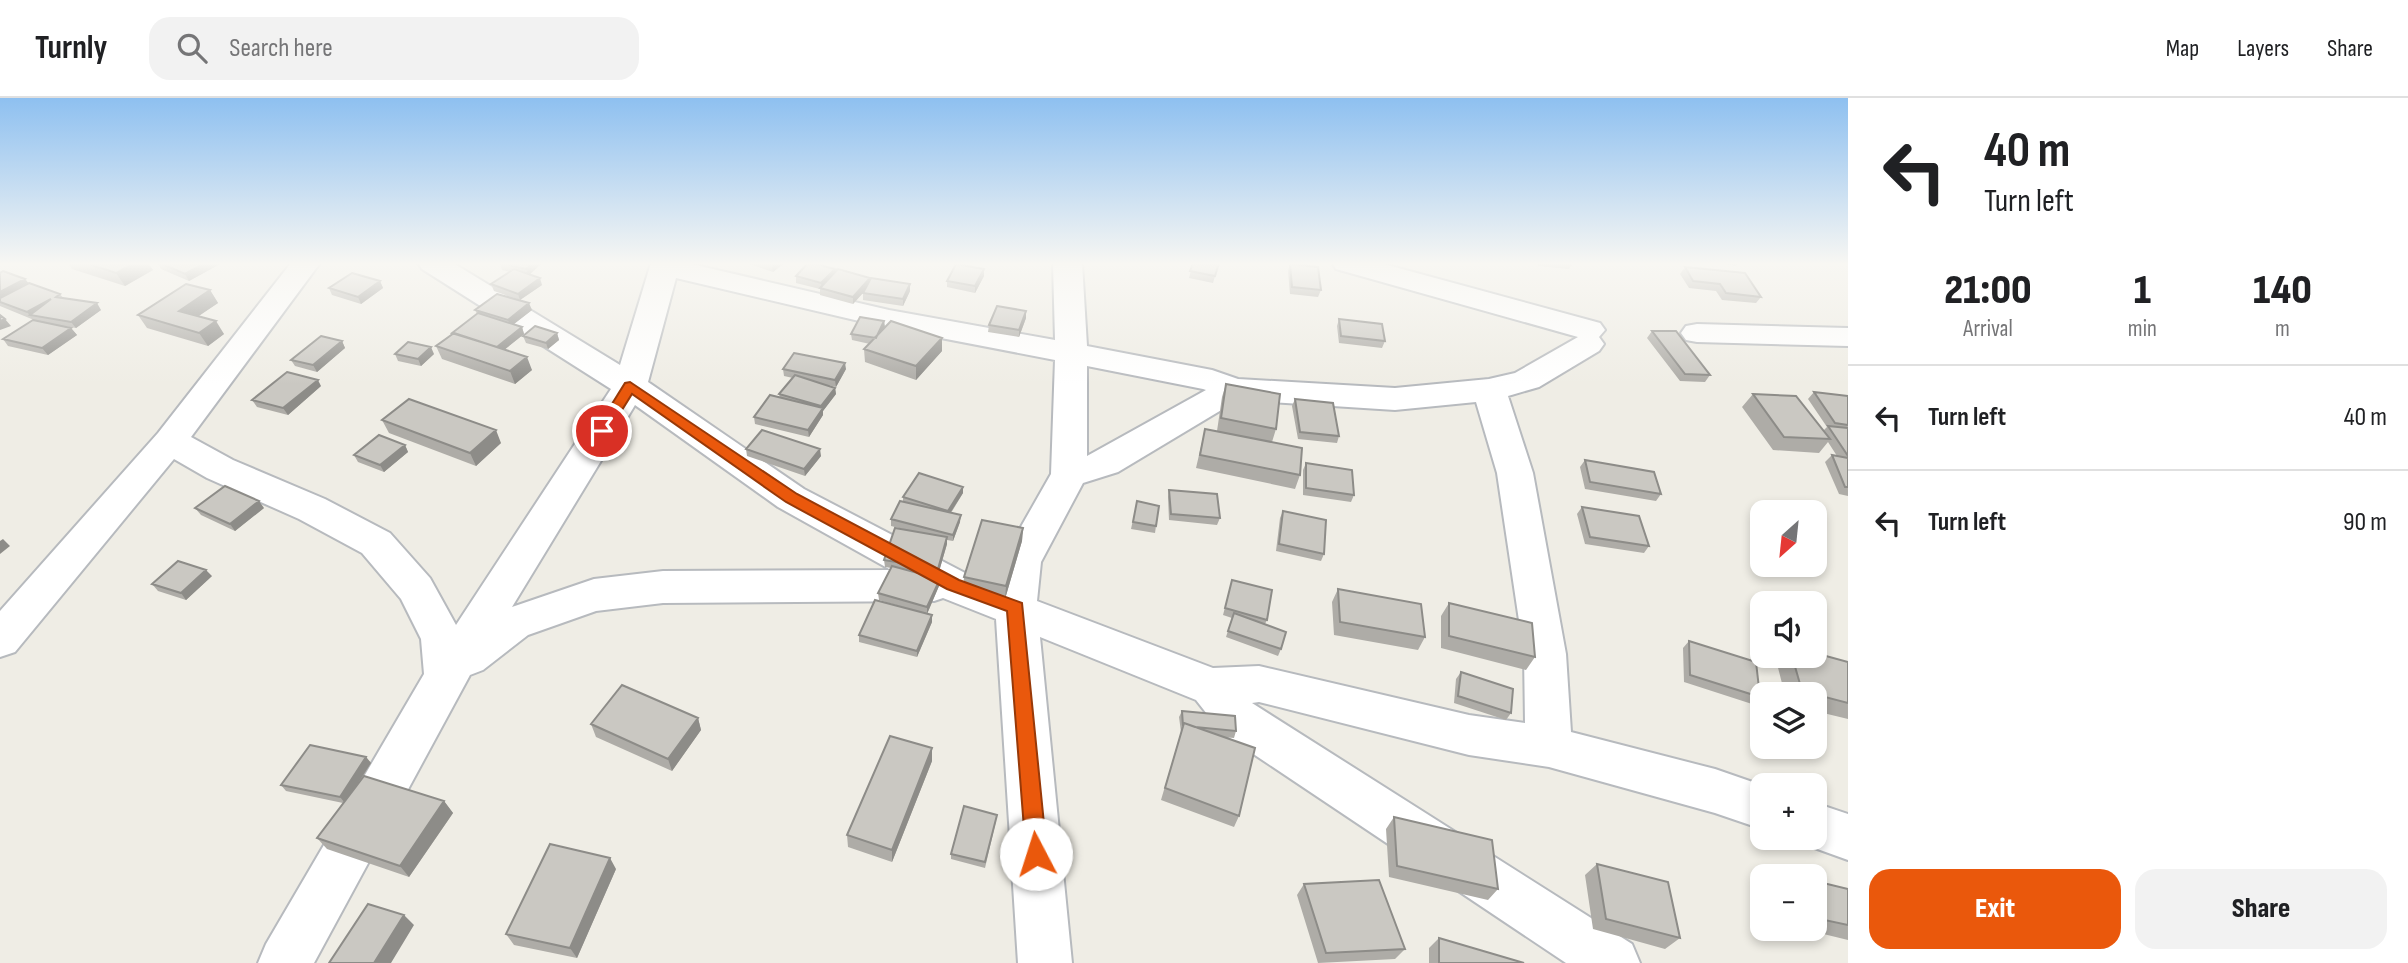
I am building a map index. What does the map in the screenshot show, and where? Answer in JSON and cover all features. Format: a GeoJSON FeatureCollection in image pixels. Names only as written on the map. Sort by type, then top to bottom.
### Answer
{"type":"FeatureCollection","features":[{"type":"Feature","properties":{"kind":"street"},"geometry":{"type":"LineString","coordinates":[[0,640],[170,440],[275,303]]}},
{"type":"Feature","properties":{"kind":"street"},"geometry":{"type":"LineString","coordinates":[[497,303],[630,386],[791,498],[953,584],[1212,687],[1259,684],[1469,735],[1549,747],[1750,803]]}},
{"type":"Feature","properties":{"kind":"street"},"geometry":{"type":"LineString","coordinates":[[285,963],[446,676],[630,386],[659,303]]}},
{"type":"Feature","properties":{"kind":"street"},"geometry":{"type":"LineString","coordinates":[[828,303],[889,319],[1212,380],[1232,390],[1395,398],[1489,390],[1527,380],[1588,337],[1478,303]]}},
{"type":"Feature","properties":{"kind":"street"},"geometry":{"type":"LineString","coordinates":[[1045,963],[1016,607],[1021,562],[1069,474],[1071,354],[1069,303]]}},
{"type":"Feature","properties":{"kind":"street"},"geometry":{"type":"LineString","coordinates":[[1697,333],[1848,337]]}},
{"type":"Feature","properties":{"kind":"street"},"geometry":{"type":"LineString","coordinates":[[1069,474],[1105,464],[1232,390]]}},
{"type":"Feature","properties":{"kind":"street"},"geometry":{"type":"LineString","coordinates":[[1489,390],[1515,472],[1545,654],[1549,747]]}},
{"type":"Feature","properties":{"kind":"street"},"geometry":{"type":"LineString","coordinates":[[170,440],[220,469],[312,509],[376,543],[416,589],[442,639],[446,676]]}},
{"type":"Feature","properties":{"kind":"street"},"geometry":{"type":"LineString","coordinates":[[446,676],[513,623],[594,594],[663,587],[953,584]]}},
{"type":"Feature","properties":{"kind":"street"},"geometry":{"type":"LineString","coordinates":[[1212,687],[1238,719],[1613,963]]}},
{"type":"Feature","properties":{"kind":"street"},"geometry":{"type":"LineString","coordinates":[[1827,830],[1848,837]]}},
{"type":"Feature","properties":{"kind":"building"},"geometry":{"type":"Polygon","coordinates":[[[4,303],[43,303],[27,312],[4,303]]]}},
{"type":"Feature","properties":{"kind":"building"},"geometry":{"type":"Polygon","coordinates":[[[45,303],[96,303],[71,322],[30,315],[45,303]]]}},
{"type":"Feature","properties":{"kind":"building"},"geometry":{"type":"Polygon","coordinates":[[[156,303],[190,303],[179,311],[216,321],[199,333],[138,315],[156,303]]]}},
{"type":"Feature","properties":{"kind":"building"},"geometry":{"type":"Polygon","coordinates":[[[484,303],[529,303],[508,320],[475,310],[484,303]]]}},
{"type":"Feature","properties":{"kind":"building"},"geometry":{"type":"Polygon","coordinates":[[[997,306],[1026,311],[1019,330],[989,325],[997,306]]]}},
{"type":"Feature","properties":{"kind":"building"},"geometry":{"type":"Polygon","coordinates":[[[478,313],[522,327],[497,347],[452,333],[478,313]]]}},
{"type":"Feature","properties":{"kind":"building"},"geometry":{"type":"Polygon","coordinates":[[[860,317],[884,321],[876,338],[851,334],[860,317]]]}},
{"type":"Feature","properties":{"kind":"building"},"geometry":{"type":"Polygon","coordinates":[[[1339,319],[1382,324],[1385,341],[1341,336],[1339,319]]]}},
{"type":"Feature","properties":{"kind":"building"},"geometry":{"type":"Polygon","coordinates":[[[33,320],[71,328],[42,348],[3,339],[33,320]]]}},
{"type":"Feature","properties":{"kind":"building"},"geometry":{"type":"Polygon","coordinates":[[[891,321],[942,338],[916,366],[864,349],[891,321]]]}},
{"type":"Feature","properties":{"kind":"building"},"geometry":{"type":"Polygon","coordinates":[[[535,326],[557,333],[546,343],[523,336],[535,326]]]}},
{"type":"Feature","properties":{"kind":"building"},"geometry":{"type":"Polygon","coordinates":[[[1652,331],[1676,331],[1710,375],[1685,374],[1652,331]]]}},
{"type":"Feature","properties":{"kind":"building"},"geometry":{"type":"Polygon","coordinates":[[[454,333],[527,357],[510,371],[436,346],[454,333]]]}},
{"type":"Feature","properties":{"kind":"building"},"geometry":{"type":"Polygon","coordinates":[[[321,336],[342,341],[313,365],[291,360],[321,336]]]}},
{"type":"Feature","properties":{"kind":"building"},"geometry":{"type":"Polygon","coordinates":[[[408,342],[431,347],[418,359],[395,354],[408,342]]]}},
{"type":"Feature","properties":{"kind":"building"},"geometry":{"type":"Polygon","coordinates":[[[794,353],[845,363],[835,380],[783,369],[794,353]]]}},
{"type":"Feature","properties":{"kind":"building"},"geometry":{"type":"Polygon","coordinates":[[[287,372],[318,380],[283,408],[252,400],[287,372]]]}},
{"type":"Feature","properties":{"kind":"building"},"geometry":{"type":"Polygon","coordinates":[[[795,375],[835,388],[821,406],[779,394],[795,375]]]}},
{"type":"Feature","properties":{"kind":"building"},"geometry":{"type":"Polygon","coordinates":[[[1226,384],[1280,394],[1276,429],[1221,418],[1226,384]]]}},
{"type":"Feature","properties":{"kind":"building"},"geometry":{"type":"Polygon","coordinates":[[[1814,392],[1848,396],[1848,425],[1835,423],[1814,392]]]}},
{"type":"Feature","properties":{"kind":"building"},"geometry":{"type":"Polygon","coordinates":[[[1753,394],[1796,396],[1830,439],[1784,437],[1753,394]]]}},
{"type":"Feature","properties":{"kind":"building"},"geometry":{"type":"Polygon","coordinates":[[[770,395],[823,408],[808,430],[754,417],[770,395]]]}},
{"type":"Feature","properties":{"kind":"building"},"geometry":{"type":"Polygon","coordinates":[[[409,399],[496,430],[470,453],[382,420],[409,399]]]}},
{"type":"Feature","properties":{"kind":"building"},"geometry":{"type":"Polygon","coordinates":[[[1295,399],[1333,403],[1339,436],[1300,432],[1295,399]]]}},
{"type":"Feature","properties":{"kind":"building"},"geometry":{"type":"Polygon","coordinates":[[[1828,426],[1848,428],[1848,456],[1828,426]]]}},
{"type":"Feature","properties":{"kind":"building"},"geometry":{"type":"Polygon","coordinates":[[[1205,429],[1302,448],[1300,475],[1200,455],[1205,429]]]}},
{"type":"Feature","properties":{"kind":"building"},"geometry":{"type":"Polygon","coordinates":[[[762,430],[820,449],[804,469],[746,449],[762,430]]]}},
{"type":"Feature","properties":{"kind":"building"},"geometry":{"type":"Polygon","coordinates":[[[379,435],[405,445],[380,465],[354,455],[379,435]]]}},
{"type":"Feature","properties":{"kind":"building"},"geometry":{"type":"Polygon","coordinates":[[[1832,455],[1848,458],[1848,487],[1845,487],[1832,455]]]}},
{"type":"Feature","properties":{"kind":"building"},"geometry":{"type":"Polygon","coordinates":[[[1585,460],[1654,472],[1661,494],[1590,482],[1585,460]]]}},
{"type":"Feature","properties":{"kind":"building"},"geometry":{"type":"Polygon","coordinates":[[[1306,463],[1352,470],[1354,495],[1306,488],[1306,463]]]}},
{"type":"Feature","properties":{"kind":"building"},"geometry":{"type":"Polygon","coordinates":[[[919,473],[963,487],[948,511],[903,497],[919,473]]]}},
{"type":"Feature","properties":{"kind":"building"},"geometry":{"type":"Polygon","coordinates":[[[225,486],[259,501],[230,524],[195,508],[225,486]]]}},
{"type":"Feature","properties":{"kind":"building"},"geometry":{"type":"Polygon","coordinates":[[[1169,490],[1217,494],[1220,518],[1171,514],[1169,490]]]}},
{"type":"Feature","properties":{"kind":"building"},"geometry":{"type":"Polygon","coordinates":[[[900,501],[961,515],[953,535],[891,519],[900,501]]]}},
{"type":"Feature","properties":{"kind":"building"},"geometry":{"type":"Polygon","coordinates":[[[1137,501],[1159,506],[1156,526],[1133,522],[1137,501]]]}},
{"type":"Feature","properties":{"kind":"building"},"geometry":{"type":"Polygon","coordinates":[[[1582,507],[1639,516],[1649,546],[1590,537],[1582,507]]]}},
{"type":"Feature","properties":{"kind":"building"},"geometry":{"type":"Polygon","coordinates":[[[1283,511],[1326,520],[1324,554],[1279,544],[1283,511]]]}},
{"type":"Feature","properties":{"kind":"building"},"geometry":{"type":"Polygon","coordinates":[[[982,520],[1023,528],[1006,586],[964,577],[982,520]]]}},
{"type":"Feature","properties":{"kind":"building"},"geometry":{"type":"Polygon","coordinates":[[[895,528],[947,537],[938,569],[884,560],[895,528]]]}},
{"type":"Feature","properties":{"kind":"building"},"geometry":{"type":"Polygon","coordinates":[[[178,561],[206,570],[181,593],[152,584],[178,561]]]}},
{"type":"Feature","properties":{"kind":"building"},"geometry":{"type":"Polygon","coordinates":[[[892,566],[940,579],[927,607],[878,593],[892,566]]]}},
{"type":"Feature","properties":{"kind":"building"},"geometry":{"type":"Polygon","coordinates":[[[1232,580],[1272,590],[1267,620],[1225,608],[1232,580]]]}},
{"type":"Feature","properties":{"kind":"building"},"geometry":{"type":"Polygon","coordinates":[[[1338,589],[1421,604],[1425,637],[1340,622],[1338,589]]]}},
{"type":"Feature","properties":{"kind":"building"},"geometry":{"type":"Polygon","coordinates":[[[875,600],[932,615],[917,651],[859,635],[875,600]]]}},
{"type":"Feature","properties":{"kind":"building"},"geometry":{"type":"Polygon","coordinates":[[[1449,603],[1532,623],[1535,657],[1449,636],[1449,603]]]}},
{"type":"Feature","properties":{"kind":"building"},"geometry":{"type":"Polygon","coordinates":[[[1234,613],[1286,632],[1281,649],[1228,631],[1234,613]]]}},
{"type":"Feature","properties":{"kind":"building"},"geometry":{"type":"Polygon","coordinates":[[[1689,641],[1750,660],[1750,668],[1757,668],[1758,682],[1750,682],[1750,694],[1690,675],[1689,641]]]}},
{"type":"Feature","properties":{"kind":"building"},"geometry":{"type":"Polygon","coordinates":[[[1827,656],[1848,662],[1848,703],[1827,698],[1827,682],[1799,682],[1795,668],[1827,668],[1827,656]]]}},
{"type":"Feature","properties":{"kind":"building"},"geometry":{"type":"Polygon","coordinates":[[[1461,672],[1513,689],[1511,713],[1458,696],[1461,672]]]}},
{"type":"Feature","properties":{"kind":"building"},"geometry":{"type":"Polygon","coordinates":[[[622,685],[698,718],[668,759],[591,724],[622,685]]]}},
{"type":"Feature","properties":{"kind":"building"},"geometry":{"type":"Polygon","coordinates":[[[1182,711],[1235,716],[1236,731],[1195,727],[1184,723],[1183,726],[1182,711]]]}},
{"type":"Feature","properties":{"kind":"building"},"geometry":{"type":"Polygon","coordinates":[[[1184,723],[1255,748],[1239,816],[1165,788],[1184,723]]]}},
{"type":"Feature","properties":{"kind":"building"},"geometry":{"type":"Polygon","coordinates":[[[890,736],[932,748],[892,850],[847,835],[890,736]]]}},
{"type":"Feature","properties":{"kind":"building"},"geometry":{"type":"Polygon","coordinates":[[[310,745],[366,757],[340,797],[281,785],[310,745]]]}},
{"type":"Feature","properties":{"kind":"building"},"geometry":{"type":"Polygon","coordinates":[[[364,776],[444,801],[400,866],[317,838],[364,776]]]}},
{"type":"Feature","properties":{"kind":"building"},"geometry":{"type":"Polygon","coordinates":[[[964,806],[997,815],[985,862],[951,854],[964,806]]]}},
{"type":"Feature","properties":{"kind":"building"},"geometry":{"type":"Polygon","coordinates":[[[1394,817],[1492,840],[1498,889],[1397,866],[1394,817]]]}},
{"type":"Feature","properties":{"kind":"building"},"geometry":{"type":"Polygon","coordinates":[[[550,844],[610,858],[570,948],[506,934],[550,844]]]}},
{"type":"Feature","properties":{"kind":"building"},"geometry":{"type":"Polygon","coordinates":[[[1597,864],[1668,882],[1680,938],[1606,919],[1597,864]]]}},
{"type":"Feature","properties":{"kind":"building"},"geometry":{"type":"Polygon","coordinates":[[[1379,880],[1405,949],[1326,953],[1304,884],[1379,880]]]}},
{"type":"Feature","properties":{"kind":"building"},"geometry":{"type":"Polygon","coordinates":[[[1827,884],[1848,889],[1848,925],[1827,921],[1827,884]]]}},
{"type":"Feature","properties":{"kind":"building"},"geometry":{"type":"Polygon","coordinates":[[[368,904],[404,915],[374,963],[329,963],[368,904]]]}},
{"type":"Feature","properties":{"kind":"building"},"geometry":{"type":"Polygon","coordinates":[[[1439,938],[1524,963],[1439,963],[1439,938]]]}},
{"type":"Feature","properties":{"kind":"route"},"geometry":{"type":"LineString","coordinates":[[602,431],[630,386],[791,498],[953,584],[1016,607],[1036,854]]}}]}
